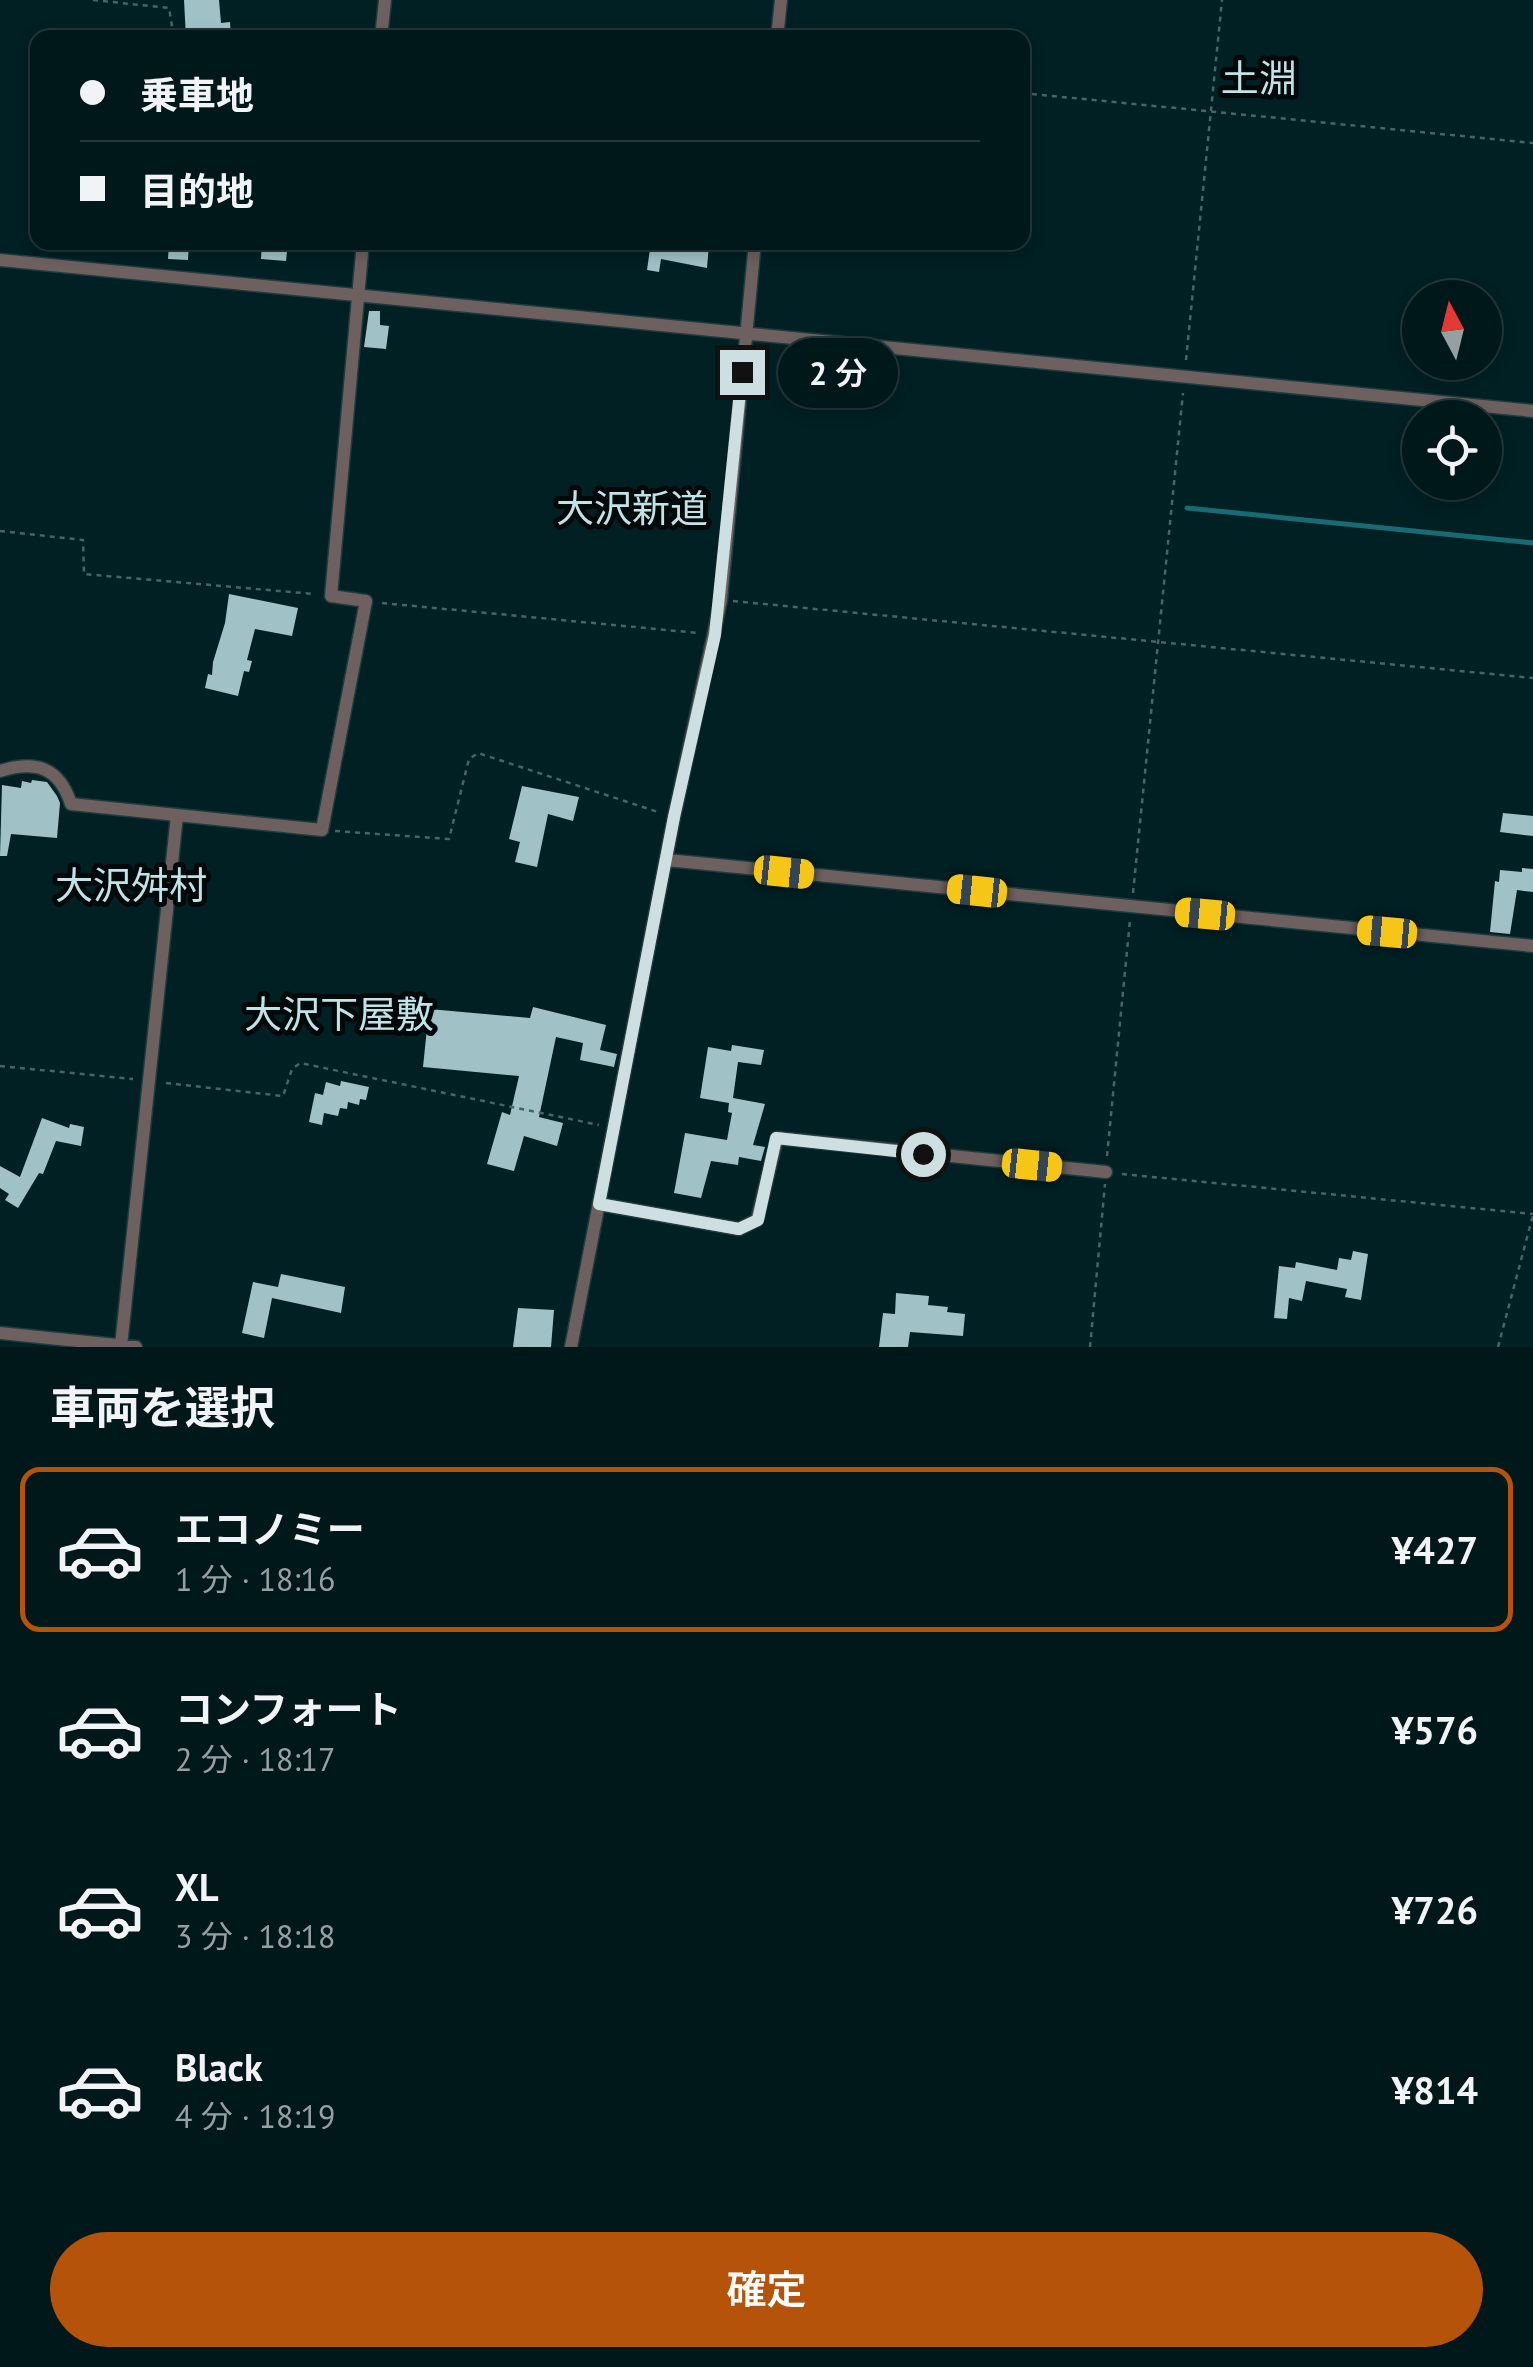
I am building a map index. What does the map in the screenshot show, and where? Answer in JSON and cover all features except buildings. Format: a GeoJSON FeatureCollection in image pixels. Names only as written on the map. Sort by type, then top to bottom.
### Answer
{"type":"FeatureCollection","features":[{"type":"Feature","properties":{"kind":"street"},"geometry":{"type":"LineString","coordinates":[[382,30],[385,0]]}},
{"type":"Feature","properties":{"kind":"street"},"geometry":{"type":"LineString","coordinates":[[778,30],[781,0]]}},
{"type":"Feature","properties":{"kind":"street"},"geometry":{"type":"LineString","coordinates":[[0,771],[40,767],[56,774],[71,804],[322,830],[366,601],[331,596],[363,250]]}},
{"type":"Feature","properties":{"kind":"street"},"geometry":{"type":"LineString","coordinates":[[571,1347],[674,817],[721,600],[754,250]]}},
{"type":"Feature","properties":{"kind":"street"},"geometry":{"type":"LineString","coordinates":[[0,260],[1533,411]]}},
{"type":"Feature","properties":{"kind":"street"},"geometry":{"type":"LineString","coordinates":[[121,1346],[177,815]]}},
{"type":"Feature","properties":{"kind":"street"},"geometry":{"type":"LineString","coordinates":[[667,860],[1533,946]]}},
{"type":"Feature","properties":{"kind":"street"},"geometry":{"type":"LineString","coordinates":[[599,1204],[739,1229],[758,1220],[776,1138],[1106,1172]]}},
{"type":"Feature","properties":{"kind":"street"},"geometry":{"type":"LineString","coordinates":[[0,1333],[136,1347]]}},
{"type":"Feature","properties":{"kind":"path"},"geometry":{"type":"LineString","coordinates":[[93,0],[169,8],[173,30]]}},
{"type":"Feature","properties":{"kind":"path"},"geometry":{"type":"LineString","coordinates":[[1090,1347],[1222,0]]}},
{"type":"Feature","properties":{"kind":"path"},"geometry":{"type":"LineString","coordinates":[[1030,94],[1533,143]]}},
{"type":"Feature","properties":{"kind":"path"},"geometry":{"type":"LineString","coordinates":[[0,531],[83,540],[84,574],[331,596]]}},
{"type":"Feature","properties":{"kind":"path"},"geometry":{"type":"LineString","coordinates":[[721,600],[1533,678]]}},
{"type":"Feature","properties":{"kind":"path"},"geometry":{"type":"LineString","coordinates":[[366,601],[715,635]]}},
{"type":"Feature","properties":{"kind":"path"},"geometry":{"type":"LineString","coordinates":[[322,830],[448,839],[469,759],[478,753],[674,817]]}},
{"type":"Feature","properties":{"kind":"path"},"geometry":{"type":"LineString","coordinates":[[0,1066],[283,1096],[292,1068],[300,1062],[614,1128]]}},
{"type":"Feature","properties":{"kind":"path"},"geometry":{"type":"LineString","coordinates":[[1106,1172],[1533,1215],[1498,1347]]}},
{"type":"Feature","properties":{"kind":"waterway"},"geometry":{"type":"LineString","coordinates":[[1187,508],[1533,543]]}},
{"type":"Feature","properties":{"kind":"district","name":"土淵"},"geometry":{"type":"Point","coordinates":[1259,77]}},
{"type":"Feature","properties":{"kind":"district","name":"大沢新道"},"geometry":{"type":"Point","coordinates":[632,507]}},
{"type":"Feature","properties":{"kind":"district","name":"大沢舛村"},"geometry":{"type":"Point","coordinates":[131,884]}},
{"type":"Feature","properties":{"kind":"district","name":"大沢下屋敷"},"geometry":{"type":"Point","coordinates":[339,1013]}},
{"type":"Feature","properties":{"kind":"route"},"geometry":{"type":"LineString","coordinates":[[742,372],[715,635],[674,817],[599,1204],[739,1229],[758,1220],[776,1138],[923,1154]]}}]}
